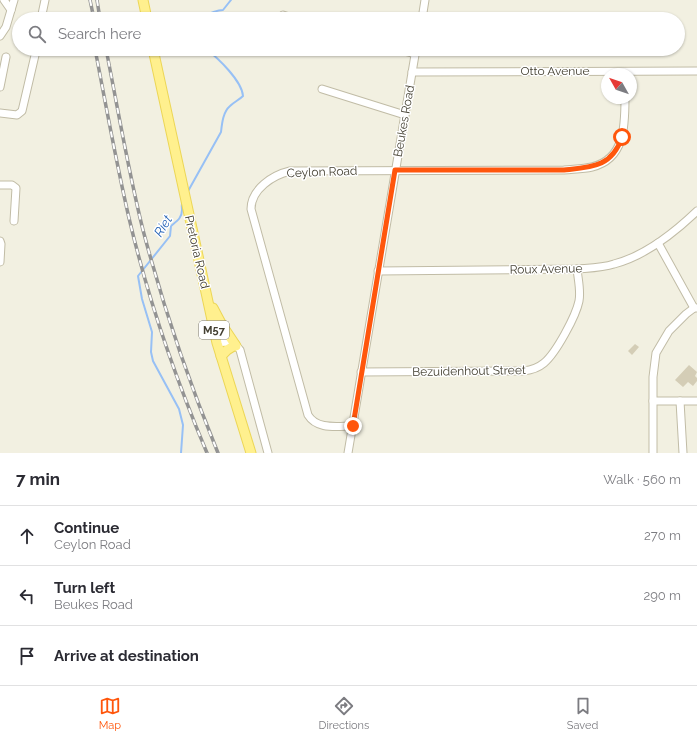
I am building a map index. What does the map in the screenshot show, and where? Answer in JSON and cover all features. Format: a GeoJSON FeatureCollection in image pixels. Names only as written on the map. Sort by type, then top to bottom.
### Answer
{"type":"FeatureCollection","features":[{"type":"Feature","properties":{"kind":"main road"},"geometry":{"type":"LineString","coordinates":[[144,0],[146,12]]}},
{"type":"Feature","properties":{"kind":"main road","name":"Pretoria Road"},"geometry":{"type":"LineString","coordinates":[[155,56],[217,342],[250,453]]}},
{"type":"Feature","properties":{"kind":"main road"},"geometry":{"type":"LineString","coordinates":[[208,298],[222,325],[236,345],[227,350],[221,356]]}},
{"type":"Feature","properties":{"kind":"street"},"geometry":{"type":"LineString","coordinates":[[4,0],[11,10]]}},
{"type":"Feature","properties":{"kind":"street"},"geometry":{"type":"LineString","coordinates":[[0,36],[6,27],[14,0]]}},
{"type":"Feature","properties":{"kind":"street"},"geometry":{"type":"LineString","coordinates":[[42,12],[45,0]]}},
{"type":"Feature","properties":{"kind":"street"},"geometry":{"type":"LineString","coordinates":[[423,12],[425,0]]}},
{"type":"Feature","properties":{"kind":"street"},"geometry":{"type":"LineString","coordinates":[[0,113],[14,115],[22,111],[35,56]]}},
{"type":"Feature","properties":{"kind":"street","name":"Beukes Road"},"geometry":{"type":"LineString","coordinates":[[348,453],[415,56]]}},
{"type":"Feature","properties":{"kind":"street"},"geometry":{"type":"LineString","coordinates":[[0,87],[6,57]]}},
{"type":"Feature","properties":{"kind":"street","name":"Otto Avenue"},"geometry":{"type":"LineString","coordinates":[[637,73],[697,71]]}},
{"type":"Feature","properties":{"kind":"street","name":"Otto Avenue"},"geometry":{"type":"LineString","coordinates":[[412,72],[601,73]]}},
{"type":"Feature","properties":{"kind":"street"},"geometry":{"type":"LineString","coordinates":[[322,89],[405,115]]}},
{"type":"Feature","properties":{"kind":"street","name":"Ceylon Road"},"geometry":{"type":"LineString","coordinates":[[353,426],[320,425],[314,423],[308,415],[252,215],[252,198],[261,187],[285,172],[395,170],[564,170],[598,165],[609,158],[620,143],[624,128],[625,104]]}},
{"type":"Feature","properties":{"kind":"street"},"geometry":{"type":"LineString","coordinates":[[0,185],[12,185],[16,188],[14,221]]}},
{"type":"Feature","properties":{"kind":"street","name":"Roux Avenue"},"geometry":{"type":"LineString","coordinates":[[378,271],[577,270],[615,264],[632,258],[658,243],[697,211]]}},
{"type":"Feature","properties":{"kind":"street"},"geometry":{"type":"LineString","coordinates":[[0,241],[0,262]]}},
{"type":"Feature","properties":{"kind":"street"},"geometry":{"type":"LineString","coordinates":[[654,453],[654,364],[659,346],[669,331],[686,314],[695,308],[658,243]]}},
{"type":"Feature","properties":{"kind":"street","name":"Bezuidenhout Street"},"geometry":{"type":"LineString","coordinates":[[361,372],[530,370],[539,367],[554,352],[577,308],[580,294],[577,270]]}},
{"type":"Feature","properties":{"kind":"street"},"geometry":{"type":"LineString","coordinates":[[217,342],[228,342],[236,345],[240,350],[268,453]]}},
{"type":"Feature","properties":{"kind":"street"},"geometry":{"type":"LineString","coordinates":[[680,400],[683,453]]}},
{"type":"Feature","properties":{"kind":"street"},"geometry":{"type":"LineString","coordinates":[[653,401],[697,400]]}},
{"type":"Feature","properties":{"kind":"building"},"geometry":{"type":"Polygon","coordinates":[[[635,344],[639,347],[632,355],[628,351],[635,344]]]}},
{"type":"Feature","properties":{"kind":"building"},"geometry":{"type":"Polygon","coordinates":[[[689,365],[697,372],[695,376],[697,381],[693,386],[688,382],[683,387],[675,380],[689,365]]]}},
{"type":"Feature","properties":{"kind":"waterway","name":"Riet"},"geometry":{"type":"LineString","coordinates":[[214,12],[223,10],[231,0]]}},
{"type":"Feature","properties":{"kind":"waterway","name":"Riet"},"geometry":{"type":"LineString","coordinates":[[187,193],[221,132],[223,118],[226,111],[243,96],[242,90],[234,77],[215,56]]}},
{"type":"Feature","properties":{"kind":"waterway","name":"Riet"},"geometry":{"type":"LineString","coordinates":[[181,453],[183,425],[179,409],[153,361],[151,352],[152,332],[142,299],[138,276],[170,236],[171,226],[179,219],[181,215],[183,200]]}},
{"type":"Feature","properties":{"kind":"railway"},"geometry":{"type":"LineString","coordinates":[[90,0],[93,12]]}},
{"type":"Feature","properties":{"kind":"railway"},"geometry":{"type":"LineString","coordinates":[[97,0],[99,12]]}},
{"type":"Feature","properties":{"kind":"railway"},"geometry":{"type":"LineString","coordinates":[[96,56],[115,155],[136,248],[173,367],[207,453]]}},
{"type":"Feature","properties":{"kind":"railway"},"geometry":{"type":"LineString","coordinates":[[107,56],[123,140],[143,230],[177,343],[196,398],[218,453]]}},
{"type":"Feature","properties":{"kind":"route"},"geometry":{"type":"LineString","coordinates":[[353,426],[395,170],[564,170],[592,167],[604,162],[613,154],[622,137]]}}]}
